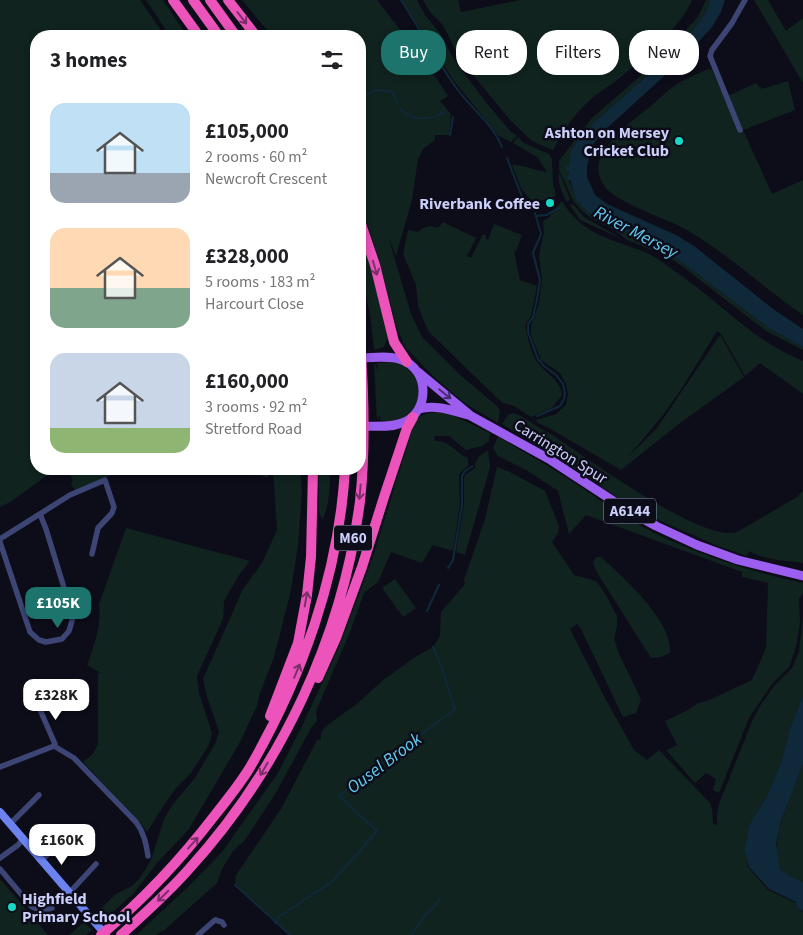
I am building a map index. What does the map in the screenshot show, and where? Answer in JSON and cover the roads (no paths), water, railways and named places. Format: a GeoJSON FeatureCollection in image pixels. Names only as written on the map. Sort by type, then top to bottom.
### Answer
{"type":"FeatureCollection","features":[{"type":"Feature","properties":{"kind":"highway"},"geometry":{"type":"LineString","coordinates":[[172,0],[191,30]]}},
{"type":"Feature","properties":{"kind":"highway"},"geometry":{"type":"LineString","coordinates":[[172,0],[194,30]]}},
{"type":"Feature","properties":{"kind":"highway"},"geometry":{"type":"LineString","coordinates":[[193,0],[215,30]]}},
{"type":"Feature","properties":{"kind":"highway"},"geometry":{"type":"LineString","coordinates":[[210,0],[232,30]]}},
{"type":"Feature","properties":{"kind":"highway"},"geometry":{"type":"LineString","coordinates":[[228,0],[251,30]]}},
{"type":"Feature","properties":{"kind":"highway"},"geometry":{"type":"LineString","coordinates":[[366,239],[377,273],[394,342],[407,362]]}},
{"type":"Feature","properties":{"kind":"highway","name":"M60"},"geometry":{"type":"LineString","coordinates":[[288,727],[306,704],[336,638],[362,567],[404,437],[416,413]]}},
{"type":"Feature","properties":{"kind":"highway","name":"M60"},"geometry":{"type":"LineString","coordinates":[[223,805],[248,761],[270,716],[298,643],[307,595],[311,557],[313,475]]}},
{"type":"Feature","properties":{"kind":"highway","name":"M60"},"geometry":{"type":"LineString","coordinates":[[101,935],[108,931],[174,864],[202,832],[248,769],[298,671],[314,628],[335,551],[344,475]]}},
{"type":"Feature","properties":{"kind":"highway","name":"M60"},"geometry":{"type":"LineString","coordinates":[[121,935],[160,899],[211,843],[259,778],[288,727],[312,678],[347,573],[360,501],[362,475]]}},
{"type":"Feature","properties":{"kind":"main road"},"geometry":{"type":"LineString","coordinates":[[366,358],[396,358],[407,362]]}},
{"type":"Feature","properties":{"kind":"main road","name":"A6144"},"geometry":{"type":"LineString","coordinates":[[407,362],[418,372]]}},
{"type":"Feature","properties":{"kind":"main road"},"geometry":{"type":"LineString","coordinates":[[416,413],[424,396],[424,387],[418,372]]}},
{"type":"Feature","properties":{"kind":"main road","name":"Carrington Spur"},"geometry":{"type":"LineString","coordinates":[[418,372],[472,416],[549,459],[624,508],[676,536],[738,560],[802,576]]}},
{"type":"Feature","properties":{"kind":"main road","name":"Carrington Spur"},"geometry":{"type":"LineString","coordinates":[[416,413],[429,407],[472,416]]}},
{"type":"Feature","properties":{"kind":"main road","name":"A6144"},"geometry":{"type":"LineString","coordinates":[[366,426],[403,423],[416,413]]}},
{"type":"Feature","properties":{"kind":"main road"},"geometry":{"type":"LineString","coordinates":[[0,812],[70,892],[108,931]]}},
{"type":"Feature","properties":{"kind":"street"},"geometry":{"type":"LineString","coordinates":[[740,130],[710,56],[745,0]]}},
{"type":"Feature","properties":{"kind":"street"},"geometry":{"type":"LineString","coordinates":[[40,514],[73,617],[69,631],[62,639],[46,642],[39,640],[30,632],[0,540],[40,514],[70,496],[105,480],[114,509],[98,528],[92,554]]}},
{"type":"Feature","properties":{"kind":"street"},"geometry":{"type":"LineString","coordinates":[[34,696],[55,744],[54,746]]}},
{"type":"Feature","properties":{"kind":"street"},"geometry":{"type":"LineString","coordinates":[[0,766],[54,746],[65,751],[74,758],[142,831],[148,856]]}},
{"type":"Feature","properties":{"kind":"street"},"geometry":{"type":"LineString","coordinates":[[10,824],[39,795]]}},
{"type":"Feature","properties":{"kind":"street"},"geometry":{"type":"LineString","coordinates":[[42,860],[70,830]]}},
{"type":"Feature","properties":{"kind":"street"},"geometry":{"type":"LineString","coordinates":[[0,858],[23,839]]}},
{"type":"Feature","properties":{"kind":"street"},"geometry":{"type":"LineString","coordinates":[[70,892],[96,864]]}},
{"type":"Feature","properties":{"kind":"street"},"geometry":{"type":"LineString","coordinates":[[0,869],[32,907],[42,913],[52,908]]}},
{"type":"Feature","properties":{"kind":"street"},"geometry":{"type":"LineString","coordinates":[[198,935],[215,920],[222,922],[224,925]]}},
{"type":"Feature","properties":{"kind":"water"},"geometry":{"type":"Polygon","coordinates":[[[710,0],[725,0],[721,12],[712,27],[699,41],[699,30],[693,30],[705,14],[710,0]]]}},
{"type":"Feature","properties":{"kind":"water","name":"River Mersey"},"geometry":{"type":"Polygon","coordinates":[[[648,75],[665,75],[606,129],[594,143],[587,166],[587,177],[595,195],[607,204],[676,235],[694,246],[773,309],[803,329],[803,347],[769,328],[679,260],[587,212],[577,202],[571,181],[567,179],[569,172],[565,169],[566,166],[569,167],[571,151],[581,134],[648,75]]]}},
{"type":"Feature","properties":{"kind":"water"},"geometry":{"type":"Polygon","coordinates":[[[803,696],[803,764],[781,821],[776,844],[780,869],[791,877],[803,882],[803,911],[797,909],[796,902],[769,889],[749,867],[744,851],[749,825],[767,796],[781,763],[790,728],[803,696]]]}},
{"type":"Feature","properties":{"kind":"waterway"},"geometry":{"type":"LineString","coordinates":[[401,0],[449,78],[493,131],[502,147]]}},
{"type":"Feature","properties":{"kind":"waterway"},"geometry":{"type":"LineString","coordinates":[[366,96],[377,90],[392,92],[397,103]]}},
{"type":"Feature","properties":{"kind":"waterway"},"geometry":{"type":"LineString","coordinates":[[400,108],[406,114],[413,117],[430,117]]}},
{"type":"Feature","properties":{"kind":"waterway"},"geometry":{"type":"LineString","coordinates":[[435,117],[444,112]]}},
{"type":"Feature","properties":{"kind":"waterway"},"geometry":{"type":"LineString","coordinates":[[450,135],[453,117]]}},
{"type":"Feature","properties":{"kind":"waterway"},"geometry":{"type":"LineString","coordinates":[[507,158],[522,197],[527,204]]}},
{"type":"Feature","properties":{"kind":"waterway"},"geometry":{"type":"LineString","coordinates":[[536,216],[546,215],[560,208]]}},
{"type":"Feature","properties":{"kind":"waterway","name":"Ousel Brook"},"geometry":{"type":"LineString","coordinates":[[535,213],[541,234],[533,253],[540,280],[533,317],[528,324],[528,332],[538,359],[557,376],[563,384],[565,393],[560,406],[537,416]]}},
{"type":"Feature","properties":{"kind":"waterway","name":"Ousel Brook"},"geometry":{"type":"LineString","coordinates":[[448,568],[453,560],[462,505],[462,476],[465,471],[473,466]]}},
{"type":"Feature","properties":{"kind":"waterway","name":"Ousel Brook"},"geometry":{"type":"LineString","coordinates":[[427,611],[439,585]]}},
{"type":"Feature","properties":{"kind":"waterway","name":"Ousel Brook"},"geometry":{"type":"LineString","coordinates":[[275,923],[279,917],[333,881],[377,831],[339,796],[455,709],[433,647]]}},
{"type":"Feature","properties":{"kind":"waterway"},"geometry":{"type":"LineString","coordinates":[[235,885],[290,935]]}},
{"type":"Feature","properties":{"kind":"waterway"},"geometry":{"type":"LineString","coordinates":[[412,935],[425,915],[440,898]]}},
{"type":"Feature","properties":{"kind":"place","name":"Ashton on Mersey Cricket Club"},"geometry":{"type":"Point","coordinates":[679,141]}},
{"type":"Feature","properties":{"kind":"place","name":"Riverbank Coffee"},"geometry":{"type":"Point","coordinates":[550,203]}},
{"type":"Feature","properties":{"kind":"place","name":"Highfield Primary School"},"geometry":{"type":"Point","coordinates":[12,907]}}]}
